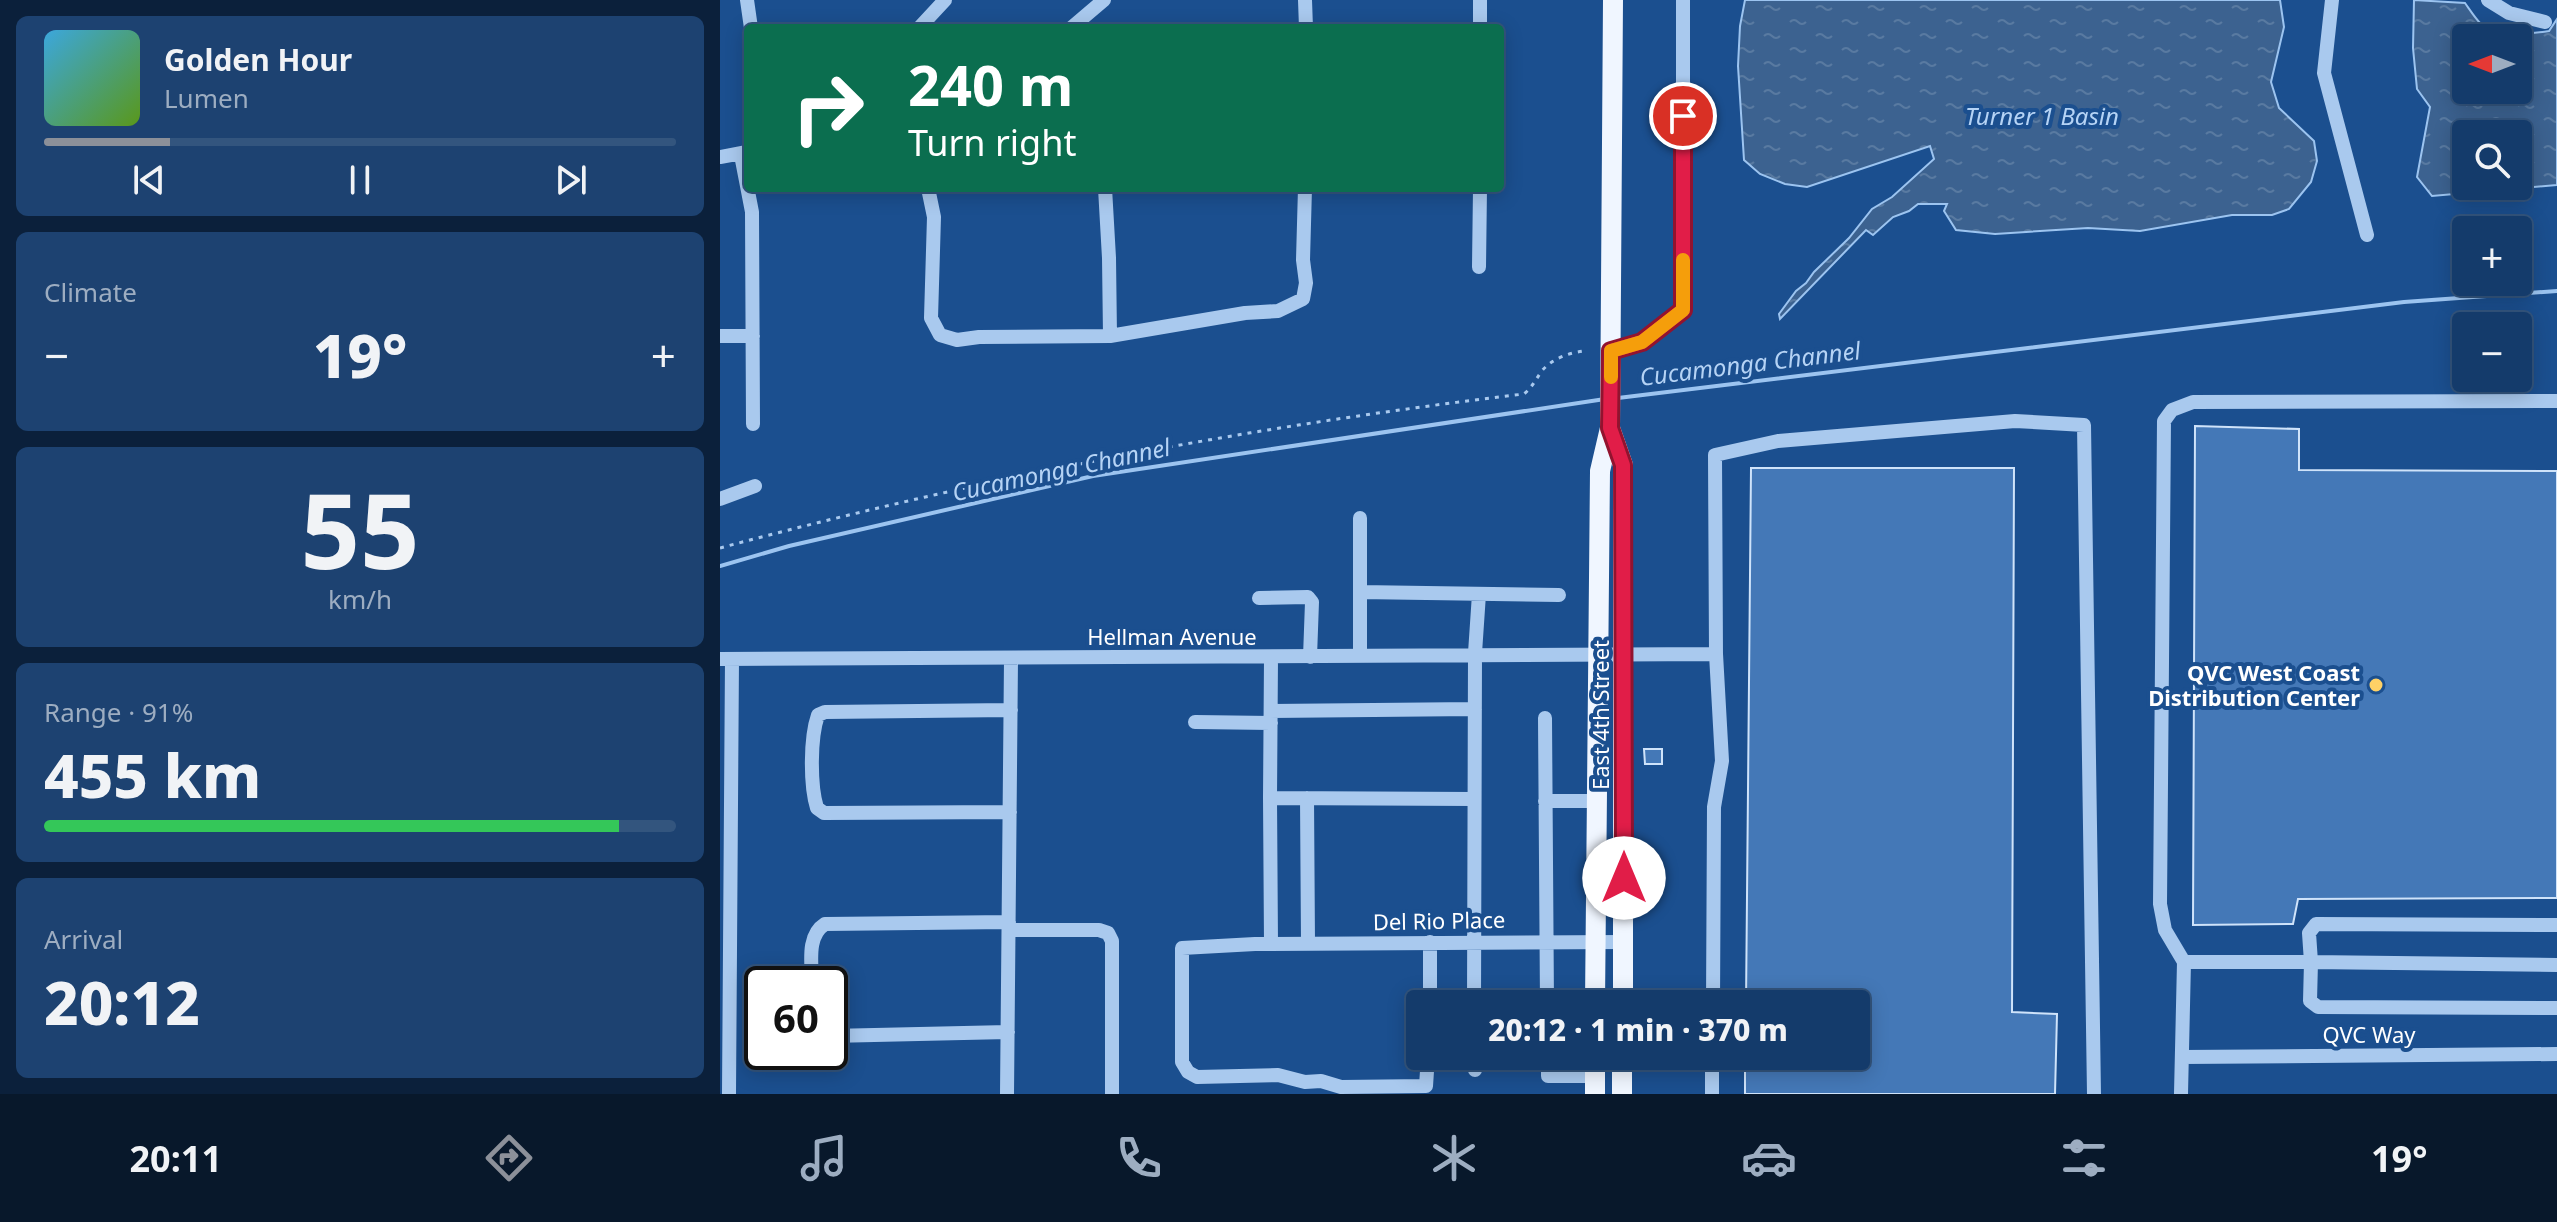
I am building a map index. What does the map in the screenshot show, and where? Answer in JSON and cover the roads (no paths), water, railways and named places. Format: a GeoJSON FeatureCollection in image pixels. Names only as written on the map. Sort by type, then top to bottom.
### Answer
{"type":"FeatureCollection","features":[{"type":"Feature","properties":{"kind":"main road","name":"East 4th Street"},"geometry":{"type":"LineString","coordinates":[[1595,990],[1600,471],[1610,428],[1611,375],[1613,0]]}},
{"type":"Feature","properties":{"kind":"main road","name":"East 4th Street"},"geometry":{"type":"LineString","coordinates":[[1610,428],[1623,465],[1623,990]]}},
{"type":"Feature","properties":{"kind":"main road"},"geometry":{"type":"LineString","coordinates":[[1622,1070],[1622,1094]]}},
{"type":"Feature","properties":{"kind":"street"},"geometry":{"type":"LineString","coordinates":[[747,0],[750,24]]}},
{"type":"Feature","properties":{"kind":"street"},"geometry":{"type":"LineString","coordinates":[[923,24],[945,0]]}},
{"type":"Feature","properties":{"kind":"street"},"geometry":{"type":"LineString","coordinates":[[1076,24],[1104,0]]}},
{"type":"Feature","properties":{"kind":"street"},"geometry":{"type":"LineString","coordinates":[[1305,0],[1306,24]]}},
{"type":"Feature","properties":{"kind":"street"},"geometry":{"type":"LineString","coordinates":[[1480,0],[1480,24]]}},
{"type":"Feature","properties":{"kind":"street"},"geometry":{"type":"LineString","coordinates":[[1611,351],[1642,342],[1683,310],[1683,0]]}},
{"type":"Feature","properties":{"kind":"street"},"geometry":{"type":"LineString","coordinates":[[2332,0],[2324,73],[2367,235]]}},
{"type":"Feature","properties":{"kind":"street"},"geometry":{"type":"LineString","coordinates":[[2488,0],[2509,13],[2545,22]]}},
{"type":"Feature","properties":{"kind":"street"},"geometry":{"type":"LineString","coordinates":[[720,157],[744,153]]}},
{"type":"Feature","properties":{"kind":"street"},"geometry":{"type":"LineString","coordinates":[[750,192],[753,424]]}},
{"type":"Feature","properties":{"kind":"street"},"geometry":{"type":"LineString","coordinates":[[929,192],[934,217],[931,318],[940,335],[957,340],[979,337],[1110,336],[1245,313],[1278,311],[1303,299],[1306,283],[1303,260],[1305,192]]}},
{"type":"Feature","properties":{"kind":"street"},"geometry":{"type":"LineString","coordinates":[[1105,192],[1110,336]]}},
{"type":"Feature","properties":{"kind":"street"},"geometry":{"type":"LineString","coordinates":[[1479,267],[1480,192]]}},
{"type":"Feature","properties":{"kind":"street"},"geometry":{"type":"LineString","coordinates":[[720,336],[753,336]]}},
{"type":"Feature","properties":{"kind":"street"},"geometry":{"type":"LineString","coordinates":[[2181,1094],[2184,962],[2165,930],[2160,904],[2164,421],[2172,410],[2193,402],[2557,401]]}},
{"type":"Feature","properties":{"kind":"street"},"geometry":{"type":"LineString","coordinates":[[1713,990],[1714,807],[1722,761],[1716,654],[1715,455],[1778,441],[2015,421],[2084,425],[2094,1094]]}},
{"type":"Feature","properties":{"kind":"street"},"geometry":{"type":"LineString","coordinates":[[720,499],[755,486]]}},
{"type":"Feature","properties":{"kind":"street"},"geometry":{"type":"LineString","coordinates":[[1360,518],[1360,656]]}},
{"type":"Feature","properties":{"kind":"street"},"geometry":{"type":"LineString","coordinates":[[1360,592],[1559,595]]}},
{"type":"Feature","properties":{"kind":"street"},"geometry":{"type":"LineString","coordinates":[[1474,990],[1475,653],[1479,594]]}},
{"type":"Feature","properties":{"kind":"street"},"geometry":{"type":"LineString","coordinates":[[1259,598],[1308,597],[1312,602],[1310,657]]}},
{"type":"Feature","properties":{"kind":"street","name":"Hellman Avenue"},"geometry":{"type":"LineString","coordinates":[[726,659],[1716,654]]}},
{"type":"Feature","properties":{"kind":"street"},"geometry":{"type":"LineString","coordinates":[[1271,658],[1271,944]]}},
{"type":"Feature","properties":{"kind":"street"},"geometry":{"type":"LineString","coordinates":[[726,659],[725,1065],[729,1094]]}},
{"type":"Feature","properties":{"kind":"street"},"geometry":{"type":"LineString","coordinates":[[1007,1094],[1011,659]]}},
{"type":"Feature","properties":{"kind":"street"},"geometry":{"type":"LineString","coordinates":[[1195,722],[1475,709]]}},
{"type":"Feature","properties":{"kind":"street"},"geometry":{"type":"LineString","coordinates":[[1010,812],[824,813],[817,808],[813,795],[814,726],[818,715],[825,712],[1011,710]]}},
{"type":"Feature","properties":{"kind":"street"},"geometry":{"type":"LineString","coordinates":[[1545,718],[1547,990]]}},
{"type":"Feature","properties":{"kind":"street"},"geometry":{"type":"LineString","coordinates":[[1270,798],[1474,799]]}},
{"type":"Feature","properties":{"kind":"street"},"geometry":{"type":"LineString","coordinates":[[1307,798],[1308,943]]}},
{"type":"Feature","properties":{"kind":"street"},"geometry":{"type":"LineString","coordinates":[[1545,801],[1597,801]]}},
{"type":"Feature","properties":{"kind":"street"},"geometry":{"type":"LineString","coordinates":[[812,966],[813,938],[825,924],[1009,926],[1108,933],[1112,941],[1112,1094]]}},
{"type":"Feature","properties":{"kind":"street"},"geometry":{"type":"LineString","coordinates":[[2557,925],[2316,924],[2309,933],[2310,1001],[2318,1007],[2557,1008]]}},
{"type":"Feature","properties":{"kind":"street"},"geometry":{"type":"LineString","coordinates":[[1430,942],[1430,990]]}},
{"type":"Feature","properties":{"kind":"street","name":"Del Rio Place"},"geometry":{"type":"LineString","coordinates":[[1427,1070],[1426,1086],[1341,1087],[1278,1075],[1197,1077],[1188,1072],[1182,1062],[1182,948],[1308,943],[1624,942]]}},
{"type":"Feature","properties":{"kind":"street"},"geometry":{"type":"LineString","coordinates":[[2184,962],[2557,965]]}},
{"type":"Feature","properties":{"kind":"street"},"geometry":{"type":"LineString","coordinates":[[848,1036],[1008,1032]]}},
{"type":"Feature","properties":{"kind":"street","name":"QVC Way"},"geometry":{"type":"LineString","coordinates":[[2182,1057],[2557,1054]]}},
{"type":"Feature","properties":{"kind":"street"},"geometry":{"type":"LineString","coordinates":[[1548,1070],[1548,1076],[1595,1075]]}},
{"type":"Feature","properties":{"kind":"street"},"geometry":{"type":"LineString","coordinates":[[1712,1070],[1712,1094]]}},
{"type":"Feature","properties":{"kind":"water","name":"Turner 1 Basin"},"geometry":{"type":"Polygon","coordinates":[[[1745,0],[2280,0],[2284,27],[2271,82],[2279,108],[2314,141],[2317,161],[2311,182],[2289,209],[2272,215],[2232,215],[2140,231],[2088,228],[1995,234],[1956,230],[1944,211],[1947,204],[1918,204],[1893,217],[1873,235],[1866,230],[1780,319],[1779,314],[1796,291],[1849,238],[1872,209],[1892,197],[1934,159],[1930,146],[1807,187],[1785,184],[1760,174],[1744,160],[1738,66],[1745,0]]]}},
{"type":"Feature","properties":{"kind":"water"},"geometry":{"type":"Polygon","coordinates":[[[2414,0],[2465,3],[2481,24],[2452,24],[2452,104],[2532,104],[2532,33],[2549,31],[2557,19],[2557,185],[2532,187],[2532,120],[2452,120],[2452,194],[2432,196],[2417,177],[2430,107],[2417,89],[2413,48],[2414,0]]]}},
{"type":"Feature","properties":{"kind":"waterway","name":"Cucamonga Channel"},"geometry":{"type":"LineString","coordinates":[[1618,398],[2404,302],[2557,291]]}},
{"type":"Feature","properties":{"kind":"waterway","name":"Cucamonga Channel"},"geometry":{"type":"LineString","coordinates":[[720,566],[789,546],[1093,476],[1605,399]]}},
{"type":"Feature","properties":{"kind":"place","name":"QVC West Coast Distribution Center"},"geometry":{"type":"Point","coordinates":[2376,685]}}]}
